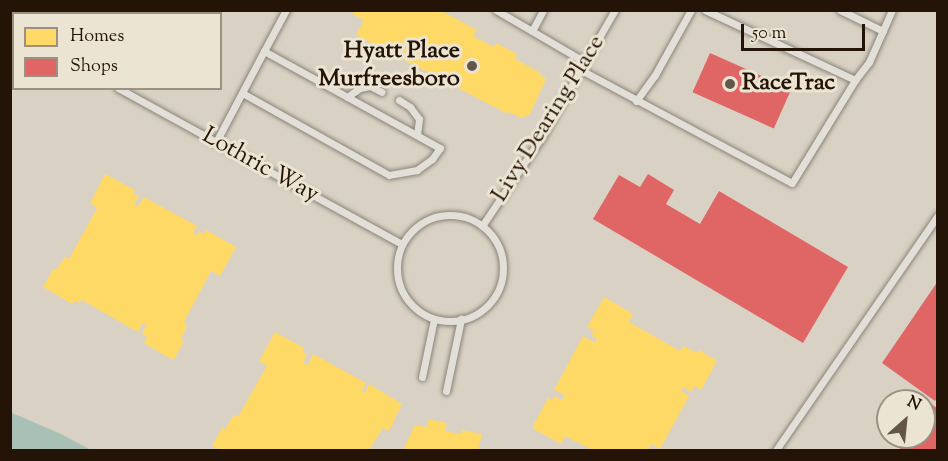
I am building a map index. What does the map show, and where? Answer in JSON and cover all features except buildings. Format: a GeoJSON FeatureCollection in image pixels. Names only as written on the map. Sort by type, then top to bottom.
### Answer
{"type":"FeatureCollection","features":[{"type":"Feature","properties":{"kind":"lane"},"geometry":{"type":"LineString","coordinates":[[216,142],[286,10]]}},
{"type":"Feature","properties":{"kind":"lane"},"geometry":{"type":"LineString","coordinates":[[496,10],[585,62]]}},
{"type":"Feature","properties":{"kind":"lane"},"geometry":{"type":"LineString","coordinates":[[532,32],[543,10]]}},
{"type":"Feature","properties":{"kind":"lane","name":"Livy Dearing Place"},"geometry":{"type":"LineString","coordinates":[[482,226],[541,138],[615,10]]}},
{"type":"Feature","properties":{"kind":"lane"},"geometry":{"type":"LineString","coordinates":[[636,101],[655,75],[691,10]]}},
{"type":"Feature","properties":{"kind":"lane"},"geometry":{"type":"LineString","coordinates":[[705,10],[855,80]]}},
{"type":"Feature","properties":{"kind":"lane"},"geometry":{"type":"LineString","coordinates":[[840,10],[883,30]]}},
{"type":"Feature","properties":{"kind":"lane"},"geometry":{"type":"LineString","coordinates":[[581,70],[792,183],[855,80],[869,62],[892,10]]}},
{"type":"Feature","properties":{"kind":"lane"},"geometry":{"type":"LineString","coordinates":[[242,93],[389,176],[417,170],[432,159],[440,148],[264,51]]}},
{"type":"Feature","properties":{"kind":"lane"},"geometry":{"type":"LineString","coordinates":[[347,97],[360,88],[370,86],[382,92]]}},
{"type":"Feature","properties":{"kind":"lane","name":"Lothric Way"},"geometry":{"type":"LineString","coordinates":[[122,90],[402,244]]}},
{"type":"Feature","properties":{"kind":"lane"},"geometry":{"type":"LineString","coordinates":[[399,100],[410,107],[419,119],[417,135]]}},
{"type":"Feature","properties":{"kind":"lane","name":"Livy Dearing Place"},"geometry":{"type":"LineString","coordinates":[[402,244],[418,226],[441,215],[457,215],[473,220],[482,226],[497,243],[502,259],[502,275],[498,291],[486,306],[471,316],[460,319],[434,319]]}},
{"type":"Feature","properties":{"kind":"lane"},"geometry":{"type":"LineString","coordinates":[[776,450],[938,215]]}},
{"type":"Feature","properties":{"kind":"lane"},"geometry":{"type":"LineString","coordinates":[[402,244],[397,262],[398,280],[406,297],[419,310],[434,319],[422,377]]}},
{"type":"Feature","properties":{"kind":"lane"},"geometry":{"type":"LineString","coordinates":[[446,391],[460,319]]}},
{"type":"Feature","properties":{"kind":"shaded area"},"geometry":{"type":"Polygon","coordinates":[[[10,412],[61,434],[91,450],[11,450],[10,412]]]}},
{"type":"Feature","properties":{"kind":"place","name":"Hyatt Place Murfreesboro"},"geometry":{"type":"Point","coordinates":[472,66]}},
{"type":"Feature","properties":{"kind":"place","name":"RaceTrac"},"geometry":{"type":"Point","coordinates":[730,84]}}]}
